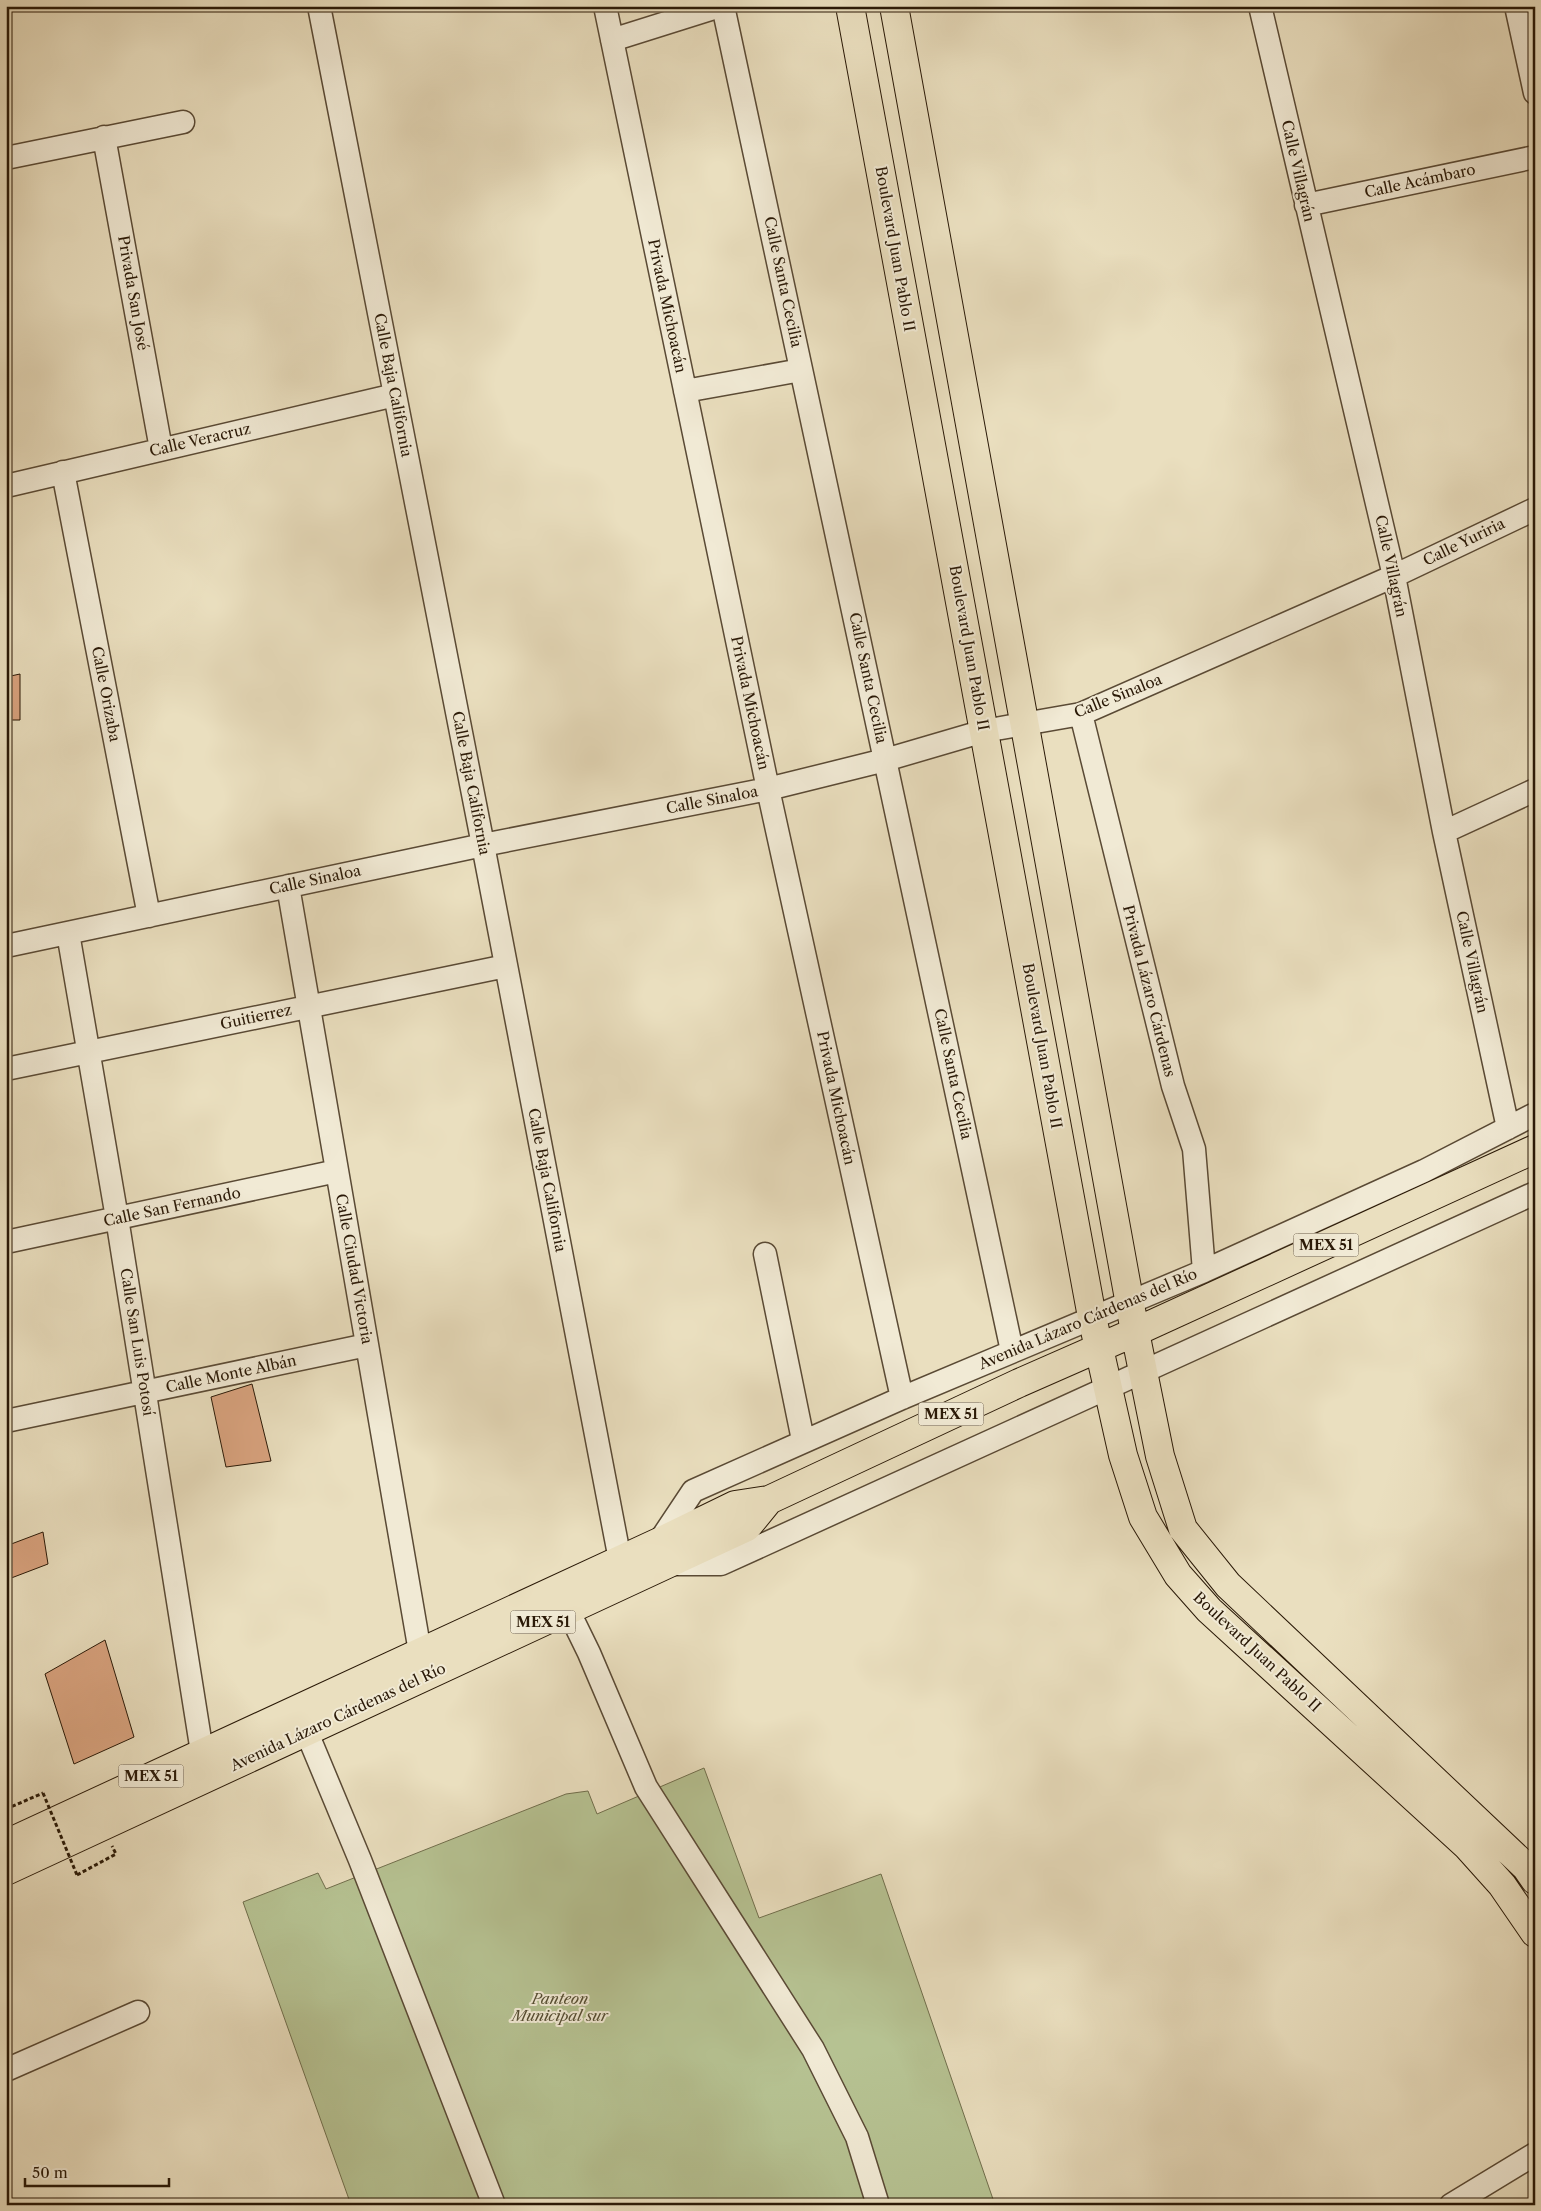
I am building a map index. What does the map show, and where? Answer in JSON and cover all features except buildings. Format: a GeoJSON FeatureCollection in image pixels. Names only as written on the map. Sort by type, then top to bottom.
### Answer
{"type":"FeatureCollection","features":[{"type":"Feature","properties":{"kind":"main road","name":"Boulevard Juan Pablo II"},"geometry":{"type":"LineString","coordinates":[[850,6],[1092,1317],[1123,1455],[1143,1517],[1178,1575],[1209,1610],[1467,1846],[1502,1885],[1535,1933]]}},
{"type":"Feature","properties":{"kind":"main road","name":"Boulevard Juan Pablo II"},"geometry":{"type":"LineString","coordinates":[[894,6],[1135,1332],[1160,1456],[1183,1529],[1228,1585],[1526,1868],[1535,1880]]}},
{"type":"Feature","properties":{"kind":"main road","name":"Avenida Lázaro Cárdenas del Río"},"geometry":{"type":"LineString","coordinates":[[6,1871],[302,1720],[420,1652],[620,1560],[664,1553],[747,1527],[769,1500],[1099,1347],[1535,1149]]}},
{"type":"Feature","properties":{"kind":"main road","name":"Avenida Lázaro Cárdenas del Río"},"geometry":{"type":"LineString","coordinates":[[6,1844],[202,1752],[302,1720],[568,1610],[664,1553]]}},
{"type":"Feature","properties":{"kind":"street","name":"Calle Baja California"},"geometry":{"type":"LineString","coordinates":[[319,6],[620,1560]]}},
{"type":"Feature","properties":{"kind":"street","name":"Privada Michoacán"},"geometry":{"type":"LineString","coordinates":[[605,6],[768,789],[902,1398]]}},
{"type":"Feature","properties":{"kind":"street"},"geometry":{"type":"LineString","coordinates":[[612,40],[721,6]]}},
{"type":"Feature","properties":{"kind":"street","name":"Calle Santa Cecilia"},"geometry":{"type":"LineString","coordinates":[[721,6],[1012,1351]]}},
{"type":"Feature","properties":{"kind":"street","name":"Calle Villagrán"},"geometry":{"type":"LineString","coordinates":[[1260,6],[1394,576],[1444,832],[1508,1128]]}},
{"type":"Feature","properties":{"kind":"street"},"geometry":{"type":"LineString","coordinates":[[1516,6],[1535,94]]}},
{"type":"Feature","properties":{"kind":"street"},"geometry":{"type":"LineString","coordinates":[[6,158],[182,122]]}},
{"type":"Feature","properties":{"kind":"street","name":"Privada San José"},"geometry":{"type":"LineString","coordinates":[[104,138],[161,449]]}},
{"type":"Feature","properties":{"kind":"street","name":"Calle Acámbaro"},"geometry":{"type":"LineString","coordinates":[[1306,205],[1535,158]]}},
{"type":"Feature","properties":{"kind":"street"},"geometry":{"type":"LineString","coordinates":[[685,391],[801,370]]}},
{"type":"Feature","properties":{"kind":"street","name":"Calle Veracruz"},"geometry":{"type":"LineString","coordinates":[[6,486],[395,395]]}},
{"type":"Feature","properties":{"kind":"street","name":"Calle Orizaba"},"geometry":{"type":"LineString","coordinates":[[63,472],[149,916]]}},
{"type":"Feature","properties":{"kind":"street","name":"Calle Yuriria"},"geometry":{"type":"LineString","coordinates":[[1394,576],[1535,509]]}},
{"type":"Feature","properties":{"kind":"street","name":"Calle Sinaloa"},"geometry":{"type":"LineString","coordinates":[[6,946],[483,845],[768,789],[885,760],[984,731],[1081,714],[1394,576]]}},
{"type":"Feature","properties":{"kind":"street","name":"Privada Lázaro Cárdenas"},"geometry":{"type":"LineString","coordinates":[[1081,714],[1173,1086],[1194,1149],[1204,1270]]}},
{"type":"Feature","properties":{"kind":"street"},"geometry":{"type":"LineString","coordinates":[[1444,832],[1535,790]]}},
{"type":"Feature","properties":{"kind":"street","name":"Calle Ciudad Victoria"},"geometry":{"type":"LineString","coordinates":[[288,886],[420,1652]]}},
{"type":"Feature","properties":{"kind":"street","name":"Calle San Luis Potosí"},"geometry":{"type":"LineString","coordinates":[[68,933],[90,1052],[202,1752]]}},
{"type":"Feature","properties":{"kind":"street","name":"Guitierrez"},"geometry":{"type":"LineString","coordinates":[[6,1069],[506,966]]}},
{"type":"Feature","properties":{"kind":"street","name":"Avenida Lázaro Cárdenas del Río"},"geometry":{"type":"LineString","coordinates":[[1535,1114],[1424,1171],[1204,1270],[803,1440],[693,1491],[664,1553],[721,1564],[1535,1193]]}},
{"type":"Feature","properties":{"kind":"street","name":"Calle San Fernando"},"geometry":{"type":"LineString","coordinates":[[6,1242],[337,1171]]}},
{"type":"Feature","properties":{"kind":"street"},"geometry":{"type":"LineString","coordinates":[[765,1254],[803,1440]]}},
{"type":"Feature","properties":{"kind":"street","name":"Calle Monte Albán"},"geometry":{"type":"LineString","coordinates":[[6,1420],[367,1345]]}},
{"type":"Feature","properties":{"kind":"street"},"geometry":{"type":"LineString","coordinates":[[568,1610],[589,1653],[646,1787],[812,2050],[857,2137],[878,2205]]}},
{"type":"Feature","properties":{"kind":"street"},"geometry":{"type":"LineString","coordinates":[[302,1720],[360,1860],[494,2205]]}},
{"type":"Feature","properties":{"kind":"street"},"geometry":{"type":"LineString","coordinates":[[6,2070],[138,2012]]}},
{"type":"Feature","properties":{"kind":"street"},"geometry":{"type":"LineString","coordinates":[[1450,2205],[1535,2154]]}},
{"type":"Feature","properties":{"kind":"path"},"geometry":{"type":"LineString","coordinates":[[6,1809],[43,1793],[77,1875],[116,1854]]}},
{"type":"Feature","properties":{"kind":"green space","name":"Panteon Municipal sur"},"geometry":{"type":"Polygon","coordinates":[[[704,1768],[759,1918],[881,1874],[995,2205],[351,2205],[243,1902],[318,1873],[326,1889],[566,1794],[588,1791],[597,1814],[704,1768]]]}}]}
